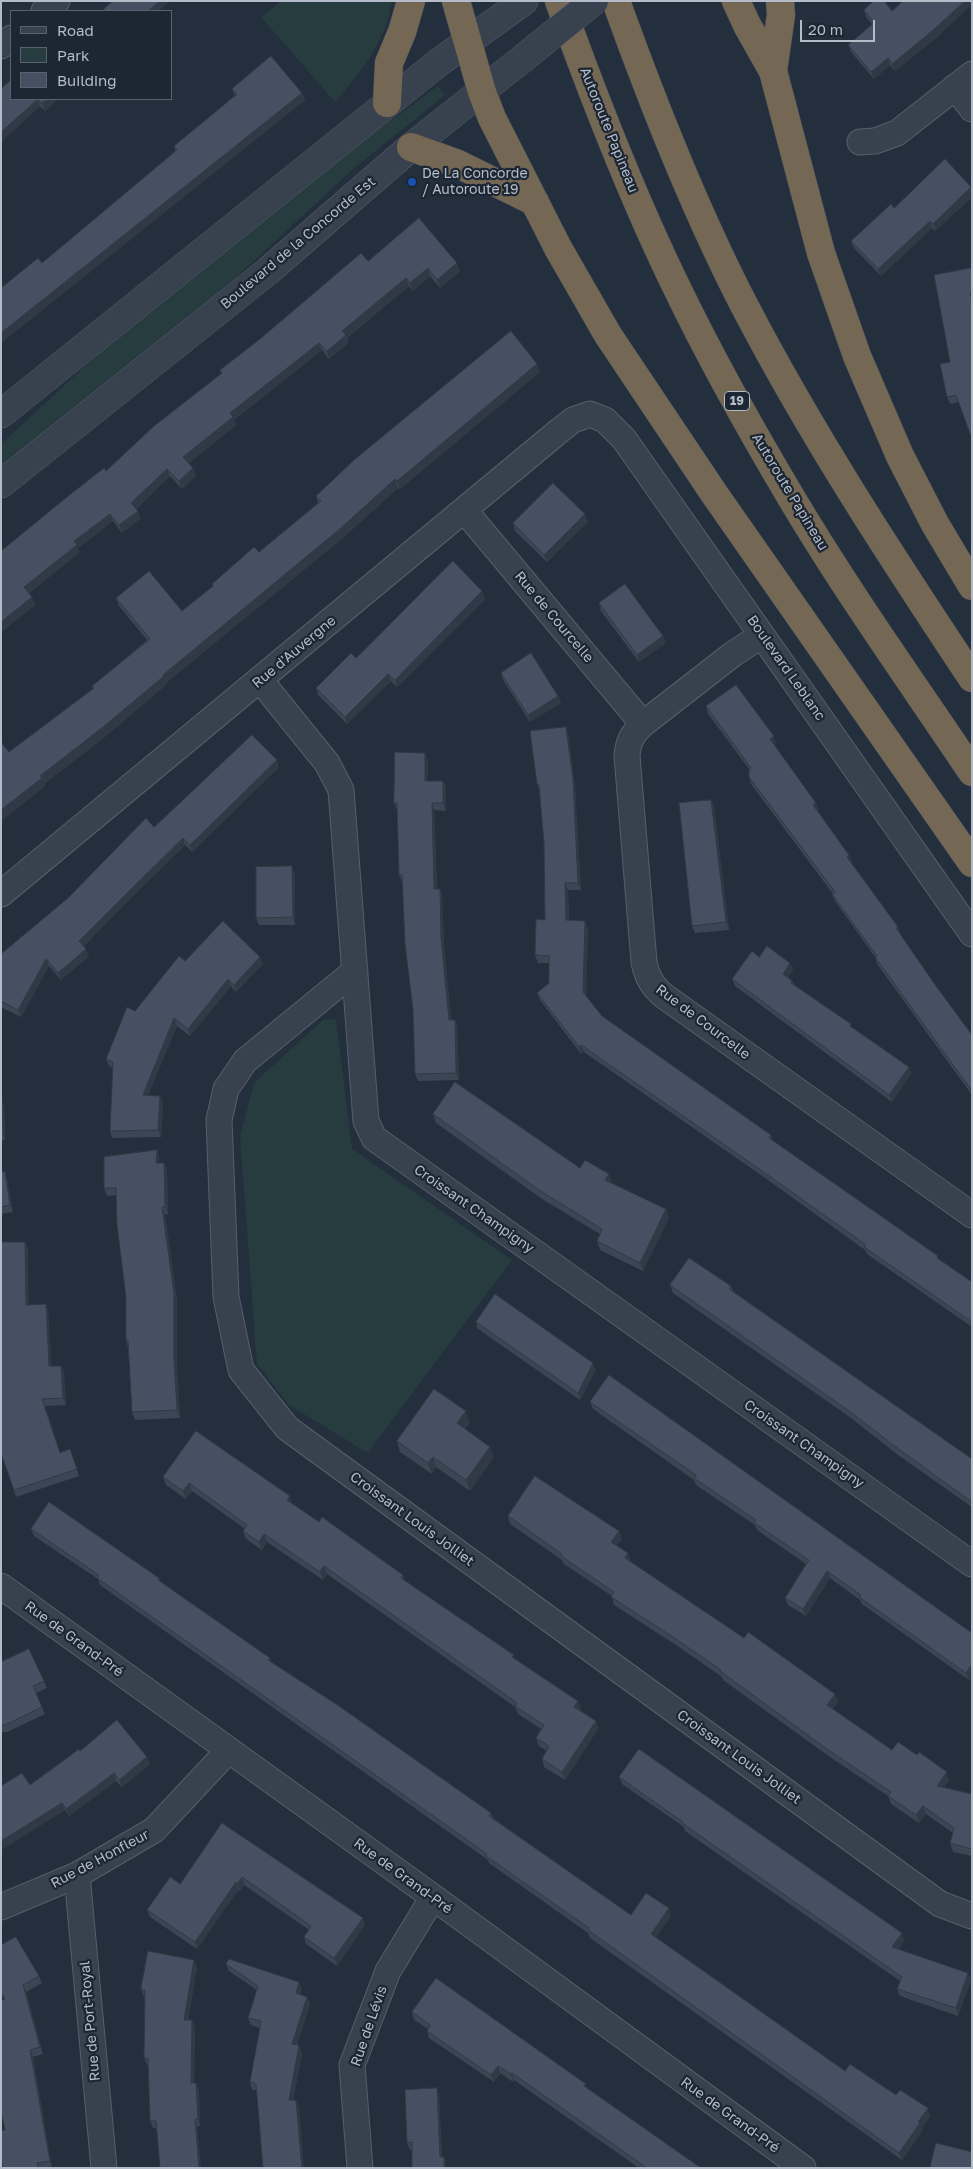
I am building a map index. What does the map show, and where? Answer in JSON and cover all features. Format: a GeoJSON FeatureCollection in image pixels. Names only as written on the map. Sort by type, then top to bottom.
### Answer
{"type":"FeatureCollection","features":[{"type":"Feature","properties":{"kind":"highway"},"geometry":{"type":"LineString","coordinates":[[387,103],[389,63],[402,32],[410,1]]}},
{"type":"Feature","properties":{"kind":"highway"},"geometry":{"type":"LineString","coordinates":[[456,1],[482,92],[492,118],[534,202],[585,296],[669,429],[972,863]]}},
{"type":"Feature","properties":{"kind":"highway","name":"Autoroute Papineau"},"geometry":{"type":"LineString","coordinates":[[559,1],[614,148],[676,287],[720,370],[793,501],[972,772]]}},
{"type":"Feature","properties":{"kind":"highway"},"geometry":{"type":"LineString","coordinates":[[616,1],[673,152],[746,309],[847,488],[972,678]]}},
{"type":"Feature","properties":{"kind":"highway"},"geometry":{"type":"LineString","coordinates":[[736,1],[773,71],[821,253],[857,356],[900,456],[935,524],[972,586]]}},
{"type":"Feature","properties":{"kind":"highway"},"geometry":{"type":"LineString","coordinates":[[773,71],[780,1]]}},
{"type":"Feature","properties":{"kind":"highway"},"geometry":{"type":"LineString","coordinates":[[411,147],[458,164],[534,202]]}},
{"type":"Feature","properties":{"kind":"street"},"geometry":{"type":"LineString","coordinates":[[45,10],[57,1]]}},
{"type":"Feature","properties":{"kind":"street","name":"Boulevard de la Concorde Est"},"geometry":{"type":"LineString","coordinates":[[1,484],[268,271],[411,147],[594,1]]}},
{"type":"Feature","properties":{"kind":"street"},"geometry":{"type":"LineString","coordinates":[[1,414],[387,103],[438,63],[515,8]]}},
{"type":"Feature","properties":{"kind":"street"},"geometry":{"type":"LineString","coordinates":[[860,142],[875,141],[897,133],[963,80],[972,109]]}},
{"type":"Feature","properties":{"kind":"street","name":"Rue d'Auvergne"},"geometry":{"type":"LineString","coordinates":[[1,894],[573,420],[590,414]]}},
{"type":"Feature","properties":{"kind":"street","name":"Boulevard Leblanc"},"geometry":{"type":"LineString","coordinates":[[590,414],[605,420],[624,439],[972,934]]}},
{"type":"Feature","properties":{"kind":"street","name":"Rue de Courcelle"},"geometry":{"type":"LineString","coordinates":[[465,511],[643,724]]}},
{"type":"Feature","properties":{"kind":"street","name":"Rue de Courcelle"},"geometry":{"type":"LineString","coordinates":[[762,635],[733,654],[643,724],[631,737],[626,756],[644,962],[651,983],[664,996],[972,1215]]}},
{"type":"Feature","properties":{"kind":"street","name":"Croissant Champigny"},"geometry":{"type":"LineString","coordinates":[[260,680],[328,763],[341,790],[366,1121],[374,1138],[972,1564]]}},
{"type":"Feature","properties":{"kind":"street","name":"Croissant Louis Jolliet"},"geometry":{"type":"LineString","coordinates":[[355,971],[245,1060],[226,1089],[219,1120],[226,1297],[241,1370],[287,1428],[940,1904],[972,1916]]}},
{"type":"Feature","properties":{"kind":"street","name":"Rue de Grand-Pré"},"geometry":{"type":"LineString","coordinates":[[1,1586],[433,1897],[803,2168]]}},
{"type":"Feature","properties":{"kind":"street","name":"Rue de Honfleur"},"geometry":{"type":"LineString","coordinates":[[1,1907],[77,1875],[154,1830],[228,1750]]}},
{"type":"Feature","properties":{"kind":"street","name":"Rue de Port-Royal"},"geometry":{"type":"LineString","coordinates":[[77,1875],[104,2168]]}},
{"type":"Feature","properties":{"kind":"street","name":"Rue de Lévis"},"geometry":{"type":"LineString","coordinates":[[360,2168],[352,2064],[388,1971],[433,1897]]}},
{"type":"Feature","properties":{"kind":"green space"},"geometry":{"type":"Polygon","coordinates":[[[281,1],[392,1],[384,30],[371,56],[335,102],[261,17],[281,1]]]}},
{"type":"Feature","properties":{"kind":"green space"},"geometry":{"type":"Polygon","coordinates":[[[438,86],[445,95],[352,170],[235,278],[1,465],[1,444],[104,349],[368,137],[438,86]]]}},
{"type":"Feature","properties":{"kind":"green space"},"geometry":{"type":"Polygon","coordinates":[[[336,1019],[352,1149],[512,1260],[368,1453],[289,1405],[257,1364],[240,1136],[254,1083],[323,1020],[336,1019]]]}},
{"type":"Feature","properties":{"kind":"building"},"geometry":{"type":"Polygon","coordinates":[[[113,1],[160,1],[149,10],[103,10],[113,1]]]}},
{"type":"Feature","properties":{"kind":"building"},"geometry":{"type":"Polygon","coordinates":[[[874,1],[884,1],[892,11],[903,1],[965,1],[892,64],[888,58],[871,72],[848,45],[874,23],[864,10],[874,1]]]}},
{"type":"Feature","properties":{"kind":"building"},"geometry":{"type":"Polygon","coordinates":[[[271,56],[302,93],[1,333],[1,288],[38,258],[42,263],[177,150],[174,146],[237,94],[232,89],[271,56]]]}},
{"type":"Feature","properties":{"kind":"building"},"geometry":{"type":"Polygon","coordinates":[[[10,81],[10,100],[37,100],[1,132],[1,89],[10,81]]]}},
{"type":"Feature","properties":{"kind":"building"},"geometry":{"type":"Polygon","coordinates":[[[945,159],[971,187],[933,224],[930,221],[878,269],[851,241],[891,204],[894,208],[945,159]]]}},
{"type":"Feature","properties":{"kind":"building"},"geometry":{"type":"Polygon","coordinates":[[[419,218],[457,263],[437,280],[428,268],[410,283],[406,278],[342,331],[346,335],[327,351],[319,343],[230,413],[233,417],[183,457],[193,468],[179,481],[167,469],[131,503],[138,511],[119,525],[110,514],[74,541],[77,545],[24,587],[32,597],[1,622],[1,551],[104,468],[106,471],[154,426],[222,373],[220,370],[260,339],[361,253],[368,261],[419,218]]]}},
{"type":"Feature","properties":{"kind":"building"},"geometry":{"type":"Polygon","coordinates":[[[972,268],[972,293],[970,293],[972,300],[972,439],[956,395],[947,397],[940,364],[950,362],[934,275],[972,268]]]}},
{"type":"Feature","properties":{"kind":"building"},"geometry":{"type":"Polygon","coordinates":[[[511,331],[537,364],[397,481],[395,479],[341,528],[103,727],[40,776],[42,778],[1,810],[1,742],[9,752],[94,688],[92,686],[150,639],[116,598],[149,571],[182,611],[213,586],[212,584],[254,547],[259,552],[321,501],[316,496],[354,460],[511,331]]]}},
{"type":"Feature","properties":{"kind":"building"},"geometry":{"type":"Polygon","coordinates":[[[553,483],[585,514],[544,555],[513,523],[553,483]]]}},
{"type":"Feature","properties":{"kind":"building"},"geometry":{"type":"Polygon","coordinates":[[[453,561],[482,591],[395,680],[388,674],[345,717],[316,688],[351,653],[356,658],[453,561]]]}},
{"type":"Feature","properties":{"kind":"building"},"geometry":{"type":"Polygon","coordinates":[[[625,584],[663,636],[637,655],[599,603],[625,584]]]}},
{"type":"Feature","properties":{"kind":"building"},"geometry":{"type":"Polygon","coordinates":[[[531,653],[558,696],[528,715],[501,673],[531,653]]]}},
{"type":"Feature","properties":{"kind":"building"},"geometry":{"type":"Polygon","coordinates":[[[736,685],[774,736],[770,739],[816,803],[813,805],[849,855],[847,857],[898,927],[896,928],[972,1035],[972,1091],[875,957],[877,956],[832,894],[835,892],[749,777],[749,769],[751,768],[706,706],[736,685]]]}},
{"type":"Feature","properties":{"kind":"building"},"geometry":{"type":"Polygon","coordinates":[[[566,727],[573,780],[578,883],[565,883],[566,920],[585,921],[583,992],[602,1016],[771,1135],[769,1138],[938,1256],[937,1258],[972,1282],[972,1322],[864,1247],[866,1245],[765,1173],[581,1045],[579,1047],[537,993],[549,983],[549,956],[535,955],[536,919],[545,920],[544,843],[539,784],[537,784],[530,731],[566,727]]]}},
{"type":"Feature","properties":{"kind":"building"},"geometry":{"type":"Polygon","coordinates":[[[252,735],[277,760],[190,845],[183,838],[124,896],[79,941],[86,949],[58,973],[46,959],[18,1010],[1,1001],[1,954],[68,898],[146,818],[154,827],[252,735]]]}},
{"type":"Feature","properties":{"kind":"building"},"geometry":{"type":"Polygon","coordinates":[[[395,752],[425,753],[425,781],[443,781],[443,803],[432,803],[434,889],[440,889],[441,938],[449,1020],[455,1020],[456,1073],[415,1074],[413,1010],[405,944],[402,875],[399,875],[397,803],[394,803],[395,752]]]}},
{"type":"Feature","properties":{"kind":"building"},"geometry":{"type":"Polygon","coordinates":[[[711,800],[726,922],[692,926],[679,803],[711,800]]]}},
{"type":"Feature","properties":{"kind":"building"},"geometry":{"type":"Polygon","coordinates":[[[292,866],[293,917],[256,918],[256,867],[292,866]]]}},
{"type":"Feature","properties":{"kind":"building"},"geometry":{"type":"Polygon","coordinates":[[[223,921],[260,957],[234,985],[228,979],[188,1029],[174,1018],[143,1095],[160,1096],[158,1130],[110,1131],[113,1062],[106,1059],[127,1007],[135,1011],[179,956],[185,961],[223,921]]]}},
{"type":"Feature","properties":{"kind":"building"},"geometry":{"type":"Polygon","coordinates":[[[767,946],[790,963],[783,974],[792,981],[791,983],[909,1067],[889,1095],[732,979],[752,951],[759,957],[767,946]]]}},
{"type":"Feature","properties":{"kind":"building"},"geometry":{"type":"Polygon","coordinates":[[[455,1082],[580,1168],[585,1160],[609,1174],[605,1180],[666,1209],[640,1263],[597,1241],[602,1229],[539,1190],[433,1114],[455,1082]]]}},
{"type":"Feature","properties":{"kind":"building"},"geometry":{"type":"Polygon","coordinates":[[[2,1100],[3,1133],[1,1133],[2,1100]]]}},
{"type":"Feature","properties":{"kind":"building"},"geometry":{"type":"Polygon","coordinates":[[[157,1150],[156,1163],[164,1163],[165,1207],[162,1207],[174,1294],[174,1361],[177,1410],[132,1412],[128,1341],[126,1341],[126,1297],[117,1225],[116,1188],[104,1188],[104,1157],[157,1150]]]}},
{"type":"Feature","properties":{"kind":"building"},"geometry":{"type":"Polygon","coordinates":[[[1,1172],[5,1172],[10,1205],[1,1207],[1,1172]]]}},
{"type":"Feature","properties":{"kind":"building"},"geometry":{"type":"Polygon","coordinates":[[[1,1242],[25,1242],[26,1305],[46,1304],[49,1366],[61,1366],[63,1398],[42,1399],[60,1453],[70,1449],[77,1469],[14,1490],[1,1453],[1,1242]]]}},
{"type":"Feature","properties":{"kind":"building"},"geometry":{"type":"Polygon","coordinates":[[[689,1258],[731,1286],[729,1289],[972,1459],[972,1502],[849,1411],[670,1285],[689,1258]]]}},
{"type":"Feature","properties":{"kind":"building"},"geometry":{"type":"Polygon","coordinates":[[[495,1294],[593,1363],[578,1393],[476,1322],[495,1294]]]}},
{"type":"Feature","properties":{"kind":"building"},"geometry":{"type":"Polygon","coordinates":[[[609,1375],[972,1633],[972,1664],[966,1673],[859,1597],[861,1595],[827,1571],[803,1609],[785,1598],[809,1560],[754,1523],[756,1520],[694,1478],[696,1475],[590,1402],[609,1375]]]}},
{"type":"Feature","properties":{"kind":"building"},"geometry":{"type":"Polygon","coordinates":[[[434,1389],[466,1411],[457,1423],[490,1447],[466,1480],[433,1457],[428,1463],[397,1441],[434,1389]]]}},
{"type":"Feature","properties":{"kind":"building"},"geometry":{"type":"Polygon","coordinates":[[[196,1431],[290,1496],[287,1500],[319,1522],[322,1517],[403,1575],[401,1578],[514,1655],[512,1657],[578,1701],[574,1707],[596,1721],[562,1772],[542,1759],[549,1746],[536,1738],[544,1725],[515,1706],[517,1703],[324,1566],[320,1572],[264,1534],[259,1542],[243,1531],[247,1525],[189,1483],[183,1491],[163,1477],[196,1431]]]}},
{"type":"Feature","properties":{"kind":"building"},"geometry":{"type":"Polygon","coordinates":[[[535,1476],[619,1531],[611,1542],[628,1553],[625,1558],[744,1638],[748,1632],[835,1694],[827,1705],[892,1750],[898,1742],[917,1755],[919,1752],[947,1772],[937,1786],[972,1794],[972,1849],[950,1843],[954,1828],[923,1806],[916,1815],[888,1796],[891,1792],[827,1749],[721,1670],[611,1597],[614,1592],[561,1556],[562,1554],[508,1516],[535,1476]]]}},
{"type":"Feature","properties":{"kind":"building"},"geometry":{"type":"Polygon","coordinates":[[[49,1502],[270,1658],[268,1660],[339,1706],[491,1813],[489,1816],[631,1915],[646,1893],[669,1908],[651,1934],[845,2071],[850,2064],[896,2095],[900,2090],[928,2108],[899,2153],[588,1930],[589,1928],[486,1856],[487,1854],[97,1578],[99,1575],[31,1529],[49,1502]]]}},
{"type":"Feature","properties":{"kind":"building"},"geometry":{"type":"Polygon","coordinates":[[[29,1649],[44,1681],[33,1686],[42,1707],[5,1725],[1,1725],[1,1662],[29,1649]]]}},
{"type":"Feature","properties":{"kind":"building"},"geometry":{"type":"Polygon","coordinates":[[[117,1720],[147,1757],[119,1780],[114,1773],[66,1809],[62,1803],[1,1841],[1,1786],[22,1773],[30,1785],[79,1749],[80,1751],[117,1720]]]}},
{"type":"Feature","properties":{"kind":"building"},"geometry":{"type":"Polygon","coordinates":[[[639,1749],[902,1933],[892,1947],[968,1973],[956,2008],[897,1989],[902,1977],[619,1777],[639,1749]]]}},
{"type":"Feature","properties":{"kind":"building"},"geometry":{"type":"Polygon","coordinates":[[[222,1823],[363,1918],[334,1958],[304,1937],[311,1926],[242,1877],[237,1884],[236,1882],[195,1942],[147,1910],[170,1877],[180,1884],[222,1823]]]}},
{"type":"Feature","properties":{"kind":"building"},"geometry":{"type":"Polygon","coordinates":[[[16,1937],[39,1976],[23,1985],[40,2047],[30,2050],[50,2161],[37,2163],[38,2168],[3,2168],[1,2156],[1,2131],[5,2130],[1,2111],[1,2000],[5,1999],[1,1992],[1,1945],[16,1937]]]}},
{"type":"Feature","properties":{"kind":"building"},"geometry":{"type":"Polygon","coordinates":[[[148,1951],[194,1960],[184,2020],[192,2020],[191,2083],[196,2083],[198,2119],[195,2119],[199,2168],[160,2168],[156,2121],[150,2121],[148,2058],[144,2058],[145,1990],[141,1989],[148,1951]]]}},
{"type":"Feature","properties":{"kind":"building"},"geometry":{"type":"Polygon","coordinates":[[[229,1959],[299,1982],[296,1993],[307,1997],[292,2044],[299,2045],[289,2100],[296,2100],[302,2168],[263,2168],[256,2084],[250,2082],[261,2021],[248,2018],[258,1986],[226,1964],[229,1959]]]}},
{"type":"Feature","properties":{"kind":"building"},"geometry":{"type":"Polygon","coordinates":[[[436,1978],[586,2084],[584,2086],[701,2168],[647,2168],[512,2073],[498,2066],[491,2075],[427,2031],[430,2025],[412,2012],[436,1978]]]}},
{"type":"Feature","properties":{"kind":"building"},"geometry":{"type":"Polygon","coordinates":[[[437,2088],[440,2157],[444,2157],[444,2168],[412,2168],[412,2142],[407,2143],[405,2090],[437,2088]]]}},
{"type":"Feature","properties":{"kind":"building"},"geometry":{"type":"Polygon","coordinates":[[[936,2143],[972,2152],[972,2168],[930,2168],[936,2143]]]}},
{"type":"Feature","properties":{"kind":"place","name":"De La Concorde / Autoroute 19"},"geometry":{"type":"Point","coordinates":[412,182]}}]}
